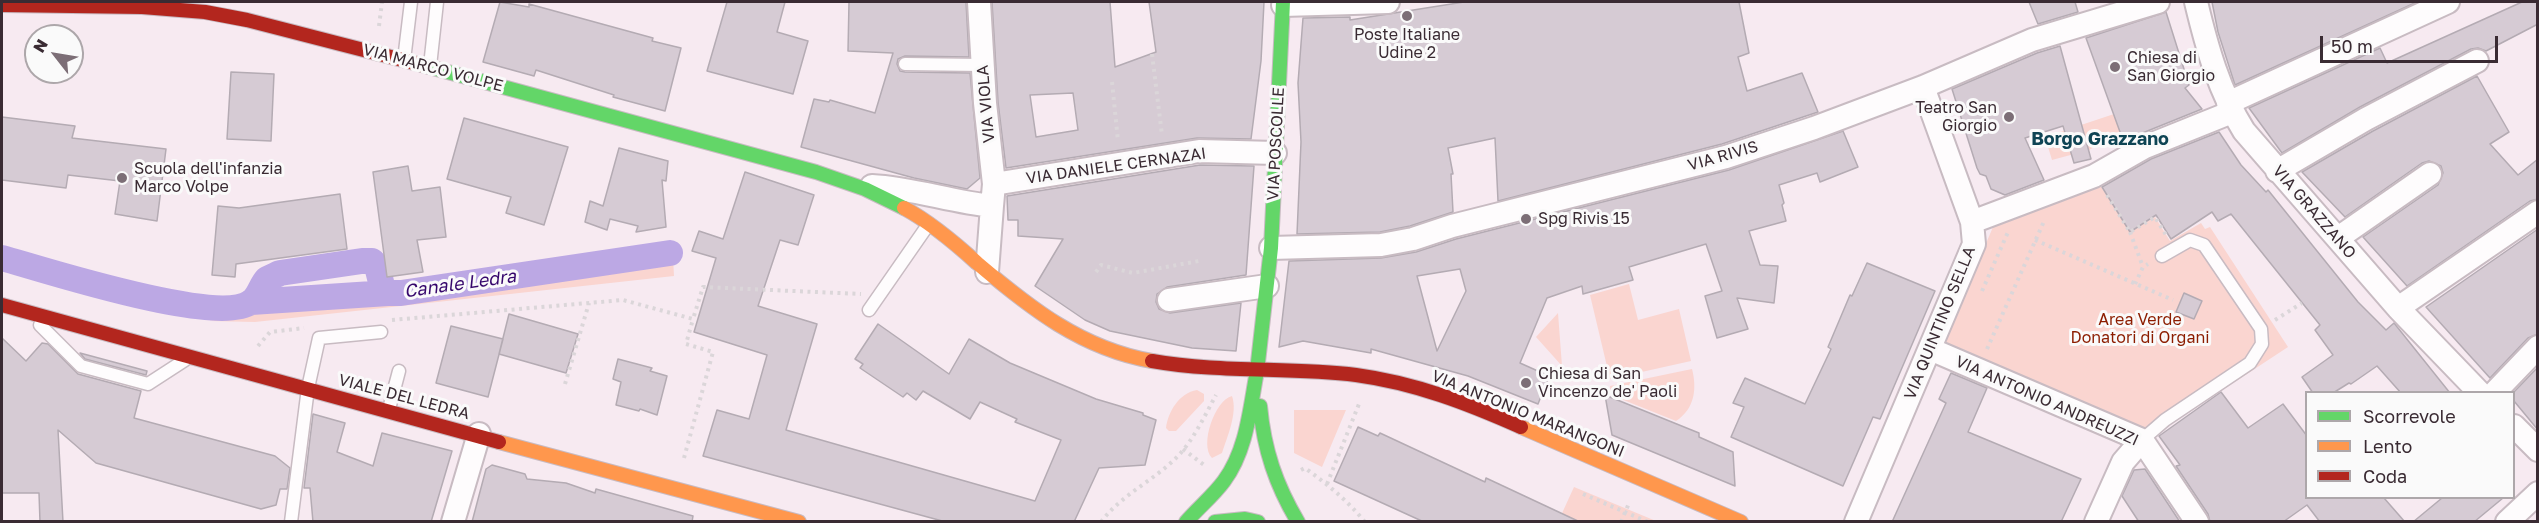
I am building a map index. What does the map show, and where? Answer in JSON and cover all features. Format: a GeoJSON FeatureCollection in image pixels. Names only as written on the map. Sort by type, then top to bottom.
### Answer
{"type":"FeatureCollection","features":[{"type":"Feature","properties":{"kind":"main road","name":"VIA POSCOLLE"},"geometry":{"type":"LineString","coordinates":[[1257,371],[1271,248],[1283,3]]}},
{"type":"Feature","properties":{"kind":"main road","name":"VIA MARCO VOLPE"},"geometry":{"type":"LineString","coordinates":[[2,5],[205,7],[716,144],[855,185],[893,201],[928,224],[1044,318],[1090,344],[1160,362],[1257,371]]}},
{"type":"Feature","properties":{"kind":"main road","name":"VIALE DEL LEDRA"},"geometry":{"type":"LineString","coordinates":[[2,305],[479,434],[713,510],[799,522]]}},
{"type":"Feature","properties":{"kind":"main road"},"geometry":{"type":"LineString","coordinates":[[1186,522],[1214,493],[1231,471],[1242,443],[1257,371]]}},
{"type":"Feature","properties":{"kind":"main road"},"geometry":{"type":"LineString","coordinates":[[1257,371],[1263,447],[1276,484],[1298,522]]}},
{"type":"Feature","properties":{"kind":"main road","name":"VIA ANTONIO MARANGONI"},"geometry":{"type":"LineString","coordinates":[[1257,371],[1343,374],[1424,388],[1457,399],[1741,522]]}},
{"type":"Feature","properties":{"kind":"main road"},"geometry":{"type":"LineString","coordinates":[[1215,522],[1245,519],[1258,522]]}},
{"type":"Feature","properties":{"kind":"street","name":"VIA VIOLA"},"geometry":{"type":"LineString","coordinates":[[979,2],[993,195]]}},
{"type":"Feature","properties":{"kind":"street"},"geometry":{"type":"LineString","coordinates":[[1283,3],[1388,2]]}},
{"type":"Feature","properties":{"kind":"street","name":"VIA RIVIS"},"geometry":{"type":"LineString","coordinates":[[1271,248],[1365,246],[1413,239],[1452,226],[1726,157],[1814,128],[1869,105],[1923,87],[2032,40],[2158,2]]}},
{"type":"Feature","properties":{"kind":"street","name":"VIA GRAZZANO"},"geometry":{"type":"LineString","coordinates":[[2196,2],[2206,48],[2230,108],[2244,131],[2398,308],[2477,391]]}},
{"type":"Feature","properties":{"kind":"street"},"geometry":{"type":"LineString","coordinates":[[1972,222],[2094,176],[2145,147],[2448,2]]}},
{"type":"Feature","properties":{"kind":"street"},"geometry":{"type":"LineString","coordinates":[[2277,171],[2366,119],[2477,61]]}},
{"type":"Feature","properties":{"kind":"street","name":"VIA QUINTINO SELLA"},"geometry":{"type":"LineString","coordinates":[[1856,522],[1974,244],[1972,222],[1923,87]]}},
{"type":"Feature","properties":{"kind":"street","name":"VIA DANIELE CERNAZAI"},"geometry":{"type":"LineString","coordinates":[[993,195],[1164,156],[1199,151],[1275,153]]}},
{"type":"Feature","properties":{"kind":"street"},"geometry":{"type":"LineString","coordinates":[[2338,238],[2430,174]]}},
{"type":"Feature","properties":{"kind":"street","name":"VIA MARCO VOLPE"},"geometry":{"type":"LineString","coordinates":[[855,185],[899,188],[969,204],[993,195]]}},
{"type":"Feature","properties":{"kind":"street"},"geometry":{"type":"LineString","coordinates":[[987,272],[993,195]]}},
{"type":"Feature","properties":{"kind":"street"},"geometry":{"type":"LineString","coordinates":[[2398,308],[2538,212]]}},
{"type":"Feature","properties":{"kind":"street"},"geometry":{"type":"LineString","coordinates":[[1169,300],[1267,286]]}},
{"type":"Feature","properties":{"kind":"street"},"geometry":{"type":"LineString","coordinates":[[2497,391],[2538,347]]}},
{"type":"Feature","properties":{"kind":"street","name":"VIA ANTONIO ANDREUZZI"},"geometry":{"type":"LineString","coordinates":[[1930,350],[2142,440],[2197,522]]}},
{"type":"Feature","properties":{"kind":"street"},"geometry":{"type":"LineString","coordinates":[[2515,427],[2538,450]]}},
{"type":"Feature","properties":{"kind":"street"},"geometry":{"type":"LineString","coordinates":[[453,522],[479,434]]}},
{"type":"Feature","properties":{"kind":"street"},"geometry":{"type":"LineString","coordinates":[[2096,522],[2122,462],[2142,440]]}},
{"type":"Feature","properties":{"kind":"street"},"geometry":{"type":"LineString","coordinates":[[2507,522],[2538,493]]}},
{"type":"Feature","properties":{"kind":"lane"},"geometry":{"type":"LineString","coordinates":[[404,60],[411,2]]}},
{"type":"Feature","properties":{"kind":"lane"},"geometry":{"type":"LineString","coordinates":[[430,67],[437,2]]}},
{"type":"Feature","properties":{"kind":"lane"},"geometry":{"type":"LineString","coordinates":[[905,64],[982,65]]}},
{"type":"Feature","properties":{"kind":"lane"},"geometry":{"type":"LineString","coordinates":[[869,310],[928,224]]}},
{"type":"Feature","properties":{"kind":"lane"},"geometry":{"type":"LineString","coordinates":[[2142,440],[2165,420],[2250,363],[2262,344],[2261,329],[2204,245],[2190,240],[2162,256]]}},
{"type":"Feature","properties":{"kind":"lane"},"geometry":{"type":"LineString","coordinates":[[27,312],[81,366],[148,384],[190,356]]}},
{"type":"Feature","properties":{"kind":"lane"},"geometry":{"type":"LineString","coordinates":[[291,522],[308,388],[319,338],[381,327]]}},
{"type":"Feature","properties":{"kind":"lane"},"geometry":{"type":"LineString","coordinates":[[389,410],[399,371]]}},
{"type":"Feature","properties":{"kind":"path"},"geometry":{"type":"LineString","coordinates":[[378,36],[382,2]]}},
{"type":"Feature","properties":{"kind":"path"},"geometry":{"type":"LineString","coordinates":[[1152,54],[1164,156]]}},
{"type":"Feature","properties":{"kind":"path"},"geometry":{"type":"LineString","coordinates":[[1112,82],[1121,164]]}},
{"type":"Feature","properties":{"kind":"path"},"geometry":{"type":"LineString","coordinates":[[2094,176],[2130,232],[2143,267]]}},
{"type":"Feature","properties":{"kind":"path"},"geometry":{"type":"LineString","coordinates":[[2130,232],[2155,217],[2174,248]]}},
{"type":"Feature","properties":{"kind":"path"},"geometry":{"type":"LineString","coordinates":[[1979,297],[2011,225]]}},
{"type":"Feature","properties":{"kind":"path"},"geometry":{"type":"LineString","coordinates":[[1987,350],[2041,227]]}},
{"type":"Feature","properties":{"kind":"path"},"geometry":{"type":"LineString","coordinates":[[2035,240],[2174,300]]}},
{"type":"Feature","properties":{"kind":"path"},"geometry":{"type":"LineString","coordinates":[[1096,272],[1101,265],[1133,273],[1199,261]]}},
{"type":"Feature","properties":{"kind":"path"},"geometry":{"type":"LineString","coordinates":[[684,458],[713,352],[686,344],[703,287],[865,294]]}},
{"type":"Feature","properties":{"kind":"path"},"geometry":{"type":"LineString","coordinates":[[381,327],[623,300],[693,319]]}},
{"type":"Feature","properties":{"kind":"path"},"geometry":{"type":"LineString","coordinates":[[566,384],[589,303]]}},
{"type":"Feature","properties":{"kind":"path"},"geometry":{"type":"LineString","coordinates":[[2272,322],[2302,303]]}},
{"type":"Feature","properties":{"kind":"path"},"geometry":{"type":"LineString","coordinates":[[255,348],[270,332],[312,327]]}},
{"type":"Feature","properties":{"kind":"path"},"geometry":{"type":"LineString","coordinates":[[1101,522],[1110,510],[1176,458],[1197,431],[1217,394],[1218,387]]}},
{"type":"Feature","properties":{"kind":"path"},"geometry":{"type":"LineString","coordinates":[[1327,484],[1361,399]]}},
{"type":"Feature","properties":{"kind":"path"},"geometry":{"type":"LineString","coordinates":[[1183,449],[1207,467]]}},
{"type":"Feature","properties":{"kind":"path"},"geometry":{"type":"LineString","coordinates":[[1305,468],[1351,504],[1365,522]]}},
{"type":"Feature","properties":{"kind":"path"},"geometry":{"type":"LineString","coordinates":[[1583,494],[1648,522]]}},
{"type":"Feature","properties":{"kind":"path"},"geometry":{"type":"LineString","coordinates":[[1620,496],[1630,501],[1621,522]]}},
{"type":"Feature","properties":{"kind":"green space"},"geometry":{"type":"Polygon","coordinates":[[[2129,109],[2135,123],[2089,150],[2052,160],[2045,137],[2129,109]]]}},
{"type":"Feature","properties":{"kind":"green space","name":"Area Verde Donatori di Organi"},"geometry":{"type":"Polygon","coordinates":[[[2098,182],[2130,232],[2155,217],[2170,241],[2201,223],[2205,229],[2210,227],[2288,347],[2157,433],[2137,429],[1943,344],[1996,220],[2098,182]]]}},
{"type":"Feature","properties":{"kind":"green space"},"geometry":{"type":"Polygon","coordinates":[[[673,257],[674,276],[255,322],[209,321],[286,309],[385,298],[673,257]]]}},
{"type":"Feature","properties":{"kind":"green space"},"geometry":{"type":"Polygon","coordinates":[[[1629,284],[1638,320],[1679,309],[1691,361],[1610,379],[1590,295],[1629,284]]]}},
{"type":"Feature","properties":{"kind":"green space"},"geometry":{"type":"Polygon","coordinates":[[[1558,313],[1562,366],[1536,337],[1558,313]]]}},
{"type":"Feature","properties":{"kind":"green space"},"geometry":{"type":"Polygon","coordinates":[[[1692,369],[1693,398],[1687,410],[1676,421],[1611,395],[1610,386],[1692,369]]]}},
{"type":"Feature","properties":{"kind":"green space"},"geometry":{"type":"Polygon","coordinates":[[[1197,390],[1204,394],[1204,401],[1176,431],[1169,431],[1166,428],[1167,422],[1176,404],[1185,395],[1197,390]]]}},
{"type":"Feature","properties":{"kind":"green space"},"geometry":{"type":"Polygon","coordinates":[[[1232,396],[1234,410],[1229,432],[1222,453],[1212,458],[1208,452],[1207,443],[1211,424],[1220,406],[1232,396]]]}},
{"type":"Feature","properties":{"kind":"green space"},"geometry":{"type":"Polygon","coordinates":[[[1294,410],[1346,410],[1322,467],[1294,453],[1294,410]]]}},
{"type":"Feature","properties":{"kind":"green space"},"geometry":{"type":"Polygon","coordinates":[[[1574,487],[1656,521],[1558,522],[1574,487]]]}},
{"type":"Feature","properties":{"kind":"building"},"geometry":{"type":"Polygon","coordinates":[[[500,2],[529,7],[529,4],[653,38],[652,41],[681,48],[665,111],[613,97],[614,95],[536,70],[534,76],[483,62],[500,2]]]}},
{"type":"Feature","properties":{"kind":"building"},"geometry":{"type":"Polygon","coordinates":[[[727,2],[785,2],[777,32],[808,41],[793,94],[707,71],[727,2]]]}},
{"type":"Feature","properties":{"kind":"building"},"geometry":{"type":"Polygon","coordinates":[[[849,2],[966,2],[969,57],[905,56],[898,59],[897,64],[900,71],[905,72],[970,73],[980,178],[967,189],[914,178],[801,147],[814,99],[829,102],[830,100],[875,113],[893,53],[848,51],[849,2]]]}},
{"type":"Feature","properties":{"kind":"building"},"geometry":{"type":"Polygon","coordinates":[[[992,2],[1110,2],[1115,67],[1156,52],[1149,2],[1264,2],[1261,61],[1251,139],[1197,138],[1006,168],[998,102],[992,2]],[[1073,93],[1030,95],[1036,137],[1078,130],[1073,93]]]}},
{"type":"Feature","properties":{"kind":"building"},"geometry":{"type":"Polygon","coordinates":[[[1464,2],[1739,2],[1749,53],[1738,57],[1747,91],[1802,73],[1818,112],[1722,144],[1498,201],[1495,138],[1448,148],[1453,174],[1451,174],[1453,212],[1410,226],[1380,232],[1297,234],[1301,142],[1298,83],[1303,18],[1350,17],[1350,20],[1464,2]]]}},
{"type":"Feature","properties":{"kind":"building"},"geometry":{"type":"Polygon","coordinates":[[[2029,2],[2075,2],[2078,12],[2038,24],[2029,2]]]}},
{"type":"Feature","properties":{"kind":"building"},"geometry":{"type":"Polygon","coordinates":[[[2212,2],[2417,2],[2235,85],[2218,32],[2212,2]]]}},
{"type":"Feature","properties":{"kind":"building"},"geometry":{"type":"Polygon","coordinates":[[[2522,2],[2538,2],[2538,24],[2486,51],[2478,48],[2471,49],[2360,107],[2282,153],[2249,108],[2380,48],[2387,63],[2522,2]]]}},
{"type":"Feature","properties":{"kind":"building"},"geometry":{"type":"Polygon","coordinates":[[[2166,12],[2189,85],[2185,88],[2202,109],[2140,134],[2124,143],[2086,38],[2166,12]]]}},
{"type":"Feature","properties":{"kind":"building","name":"Teatro San Giorgio"},"geometry":{"type":"Polygon","coordinates":[[[2060,46],[2091,159],[2074,163],[2063,126],[2025,138],[2044,180],[2005,195],[1991,189],[1986,176],[1980,174],[1977,168],[1952,89],[2037,53],[2060,46]]]}},
{"type":"Feature","properties":{"kind":"building"},"geometry":{"type":"Polygon","coordinates":[[[231,72],[274,74],[271,141],[227,139],[231,72]]]}},
{"type":"Feature","properties":{"kind":"building"},"geometry":{"type":"Polygon","coordinates":[[[2477,76],[2509,132],[2490,144],[2518,175],[2538,159],[2538,199],[2530,201],[2407,286],[2363,237],[2438,185],[2443,173],[2441,166],[2429,161],[2422,163],[2345,217],[2302,172],[2477,76]]]}},
{"type":"Feature","properties":{"kind":"building"},"geometry":{"type":"Polygon","coordinates":[[[2,117],[75,126],[72,138],[166,149],[157,221],[115,214],[120,181],[68,175],[66,188],[2,180],[2,117]]]}},
{"type":"Feature","properties":{"kind":"building"},"geometry":{"type":"Polygon","coordinates":[[[464,118],[568,147],[544,225],[506,213],[511,197],[447,179],[464,118]]]}},
{"type":"Feature","properties":{"kind":"building"},"geometry":{"type":"Polygon","coordinates":[[[1843,131],[1858,167],[1820,182],[1817,173],[1779,185],[1786,221],[1749,231],[1760,265],[1778,266],[1774,303],[1737,298],[1748,329],[1717,338],[1705,296],[1722,291],[1706,244],[1629,267],[1633,280],[1583,294],[1582,286],[1547,298],[1520,363],[1549,376],[1538,404],[1468,376],[1371,349],[1371,353],[1303,341],[1279,347],[1289,261],[1381,258],[1416,252],[1456,239],[1729,170],[1843,131]],[[1460,269],[1417,276],[1437,351],[1466,291],[1460,269]]]}},
{"type":"Feature","properties":{"kind":"building"},"geometry":{"type":"Polygon","coordinates":[[[2219,132],[2241,165],[2266,192],[2268,190],[2358,302],[2386,330],[2394,323],[2448,391],[2399,391],[2377,366],[2336,391],[2312,391],[2302,377],[2333,355],[2315,330],[2320,325],[2231,214],[2218,221],[2212,212],[2171,239],[2156,215],[2130,232],[2102,187],[2151,159],[2219,132]]]}},
{"type":"Feature","properties":{"kind":"building"},"geometry":{"type":"Polygon","coordinates":[[[619,148],[668,161],[666,181],[662,180],[666,227],[636,232],[638,226],[610,219],[607,230],[585,222],[590,201],[603,206],[619,148]]]}},
{"type":"Feature","properties":{"kind":"building"},"geometry":{"type":"Polygon","coordinates":[[[1200,165],[1254,166],[1246,275],[1167,287],[1157,294],[1156,302],[1159,309],[1170,313],[1241,303],[1236,351],[1192,348],[1110,331],[1085,320],[1035,286],[1063,239],[1018,236],[1018,220],[1008,220],[1007,196],[1200,165]]]}},
{"type":"Feature","properties":{"kind":"building"},"geometry":{"type":"Polygon","coordinates":[[[408,166],[412,191],[440,187],[446,237],[417,240],[423,272],[387,277],[373,172],[408,166]]]}},
{"type":"Feature","properties":{"kind":"building"},"geometry":{"type":"Polygon","coordinates":[[[745,172],[814,195],[798,245],[780,240],[758,306],[817,324],[786,430],[1035,501],[1061,440],[1015,422],[1017,419],[980,402],[970,419],[923,391],[916,400],[907,393],[903,397],[860,368],[863,364],[855,359],[878,324],[949,374],[969,339],[1010,363],[1096,399],[1143,413],[1156,420],[1145,465],[1099,468],[1074,522],[946,522],[703,456],[717,410],[749,419],[767,355],[694,332],[716,258],[692,251],[699,231],[723,239],[745,172]]]}},
{"type":"Feature","properties":{"kind":"building"},"geometry":{"type":"Polygon","coordinates":[[[340,194],[347,249],[236,264],[235,277],[212,275],[218,206],[239,208],[340,194]]]}},
{"type":"Feature","properties":{"kind":"building"},"geometry":{"type":"Polygon","coordinates":[[[2538,229],[2538,334],[2528,338],[2490,378],[2426,307],[2538,229]]]}},
{"type":"Feature","properties":{"kind":"building"},"geometry":{"type":"Polygon","coordinates":[[[1867,263],[1935,291],[1880,419],[1873,417],[1843,486],[1731,437],[1744,407],[1733,403],[1745,378],[1805,404],[1831,349],[1828,347],[1850,295],[1852,296],[1867,263]]]}},
{"type":"Feature","properties":{"kind":"building"},"geometry":{"type":"Polygon","coordinates":[[[2184,293],[2202,301],[2194,319],[2176,312],[2184,293]]]}},
{"type":"Feature","properties":{"kind":"building"},"geometry":{"type":"Polygon","coordinates":[[[509,314],[578,334],[566,373],[499,354],[509,314]]]}},
{"type":"Feature","properties":{"kind":"building"},"geometry":{"type":"Polygon","coordinates":[[[451,326],[503,339],[488,397],[436,383],[451,326]]]}},
{"type":"Feature","properties":{"kind":"building"},"geometry":{"type":"Polygon","coordinates":[[[2,338],[26,361],[42,343],[48,344],[78,374],[141,391],[134,418],[275,456],[290,468],[287,489],[280,489],[276,505],[261,509],[96,463],[58,430],[63,522],[40,522],[39,493],[2,493],[2,338]]]}},
{"type":"Feature","properties":{"kind":"building"},"geometry":{"type":"Polygon","coordinates":[[[80,353],[147,371],[146,375],[85,359],[80,353]]]}},
{"type":"Feature","properties":{"kind":"building"},"geometry":{"type":"Polygon","coordinates":[[[618,359],[652,368],[650,371],[667,376],[657,415],[640,409],[639,411],[616,405],[621,382],[613,379],[618,359]]]}},
{"type":"Feature","properties":{"kind":"building"},"geometry":{"type":"Polygon","coordinates":[[[2538,367],[2538,430],[2515,402],[2515,391],[2538,367]]]}},
{"type":"Feature","properties":{"kind":"building"},"geometry":{"type":"Polygon","coordinates":[[[1951,373],[1987,388],[1968,432],[2081,479],[2061,522],[1892,522],[1946,403],[1939,399],[1951,373]]]}},
{"type":"Feature","properties":{"kind":"building"},"geometry":{"type":"Polygon","coordinates":[[[2221,392],[2248,428],[2283,404],[2305,433],[2305,499],[2385,499],[2405,522],[2320,522],[2307,505],[2283,522],[2210,522],[2208,514],[2176,466],[2180,465],[2159,436],[2221,392]]]}},
{"type":"Feature","properties":{"kind":"building"},"geometry":{"type":"Polygon","coordinates":[[[1605,395],[1699,433],[1699,437],[1733,452],[1735,486],[1612,435],[1605,395]]]}},
{"type":"Feature","properties":{"kind":"building"},"geometry":{"type":"Polygon","coordinates":[[[313,414],[345,423],[337,452],[373,466],[382,433],[452,451],[431,522],[313,522],[310,488],[304,488],[313,414]]]}},
{"type":"Feature","properties":{"kind":"building"},"geometry":{"type":"Polygon","coordinates":[[[1358,427],[1378,436],[1380,433],[1485,482],[1486,478],[1580,522],[1424,522],[1334,481],[1358,427]]]}},
{"type":"Feature","properties":{"kind":"building"},"geometry":{"type":"Polygon","coordinates":[[[492,465],[525,474],[527,479],[566,483],[595,493],[596,489],[693,516],[692,522],[472,522],[486,469],[492,465]]]}},
{"type":"Feature","properties":{"kind":"building"},"geometry":{"type":"Polygon","coordinates":[[[2145,469],[2180,522],[2139,522],[2122,496],[2134,470],[2145,469]]]}},
{"type":"Feature","properties":{"kind":"building"},"geometry":{"type":"Polygon","coordinates":[[[2441,499],[2502,499],[2474,522],[2413,522],[2441,499]]]}},
{"type":"Feature","properties":{"kind":"waterway","name":"Canale Ledra"},"geometry":{"type":"LineString","coordinates":[[2,258],[130,294],[204,307],[232,307],[251,302],[267,279],[280,273],[362,261],[372,261],[377,266],[383,290],[388,293],[401,293],[670,253]]}},
{"type":"Feature","properties":{"kind":"waterway"},"geometry":{"type":"LineString","coordinates":[[251,302],[388,293]]}},
{"type":"Feature","properties":{"kind":"traffic: fast"},"geometry":{"type":"LineString","coordinates":[[1257,371],[1271,248],[1283,2]]}},
{"type":"Feature","properties":{"kind":"traffic: fast"},"geometry":{"type":"LineString","coordinates":[[422,65],[816,172],[865,189],[904,208]]}},
{"type":"Feature","properties":{"kind":"traffic: fast"},"geometry":{"type":"LineString","coordinates":[[1186,522],[1220,486],[1232,469],[1243,442],[1257,371]]}},
{"type":"Feature","properties":{"kind":"traffic: fast"},"geometry":{"type":"LineString","coordinates":[[1260,406],[1272,467],[1298,522]]}},
{"type":"Feature","properties":{"kind":"traffic: fast"},"geometry":{"type":"LineString","coordinates":[[1215,522],[1245,519],[1258,522]]}},
{"type":"Feature","properties":{"kind":"traffic: slow"},"geometry":{"type":"LineString","coordinates":[[904,208],[942,233],[1017,296],[1058,324],[1103,347],[1152,361]]}},
{"type":"Feature","properties":{"kind":"traffic: slow"},"geometry":{"type":"LineString","coordinates":[[1521,427],[1741,522]]}},
{"type":"Feature","properties":{"kind":"traffic: slow"},"geometry":{"type":"LineString","coordinates":[[499,442],[799,522]]}},
{"type":"Feature","properties":{"kind":"traffic: jam"},"geometry":{"type":"LineString","coordinates":[[2,5],[142,7],[205,12],[247,20],[422,65]]}},
{"type":"Feature","properties":{"kind":"traffic: jam"},"geometry":{"type":"LineString","coordinates":[[2,305],[499,442]]}},
{"type":"Feature","properties":{"kind":"traffic: jam"},"geometry":{"type":"LineString","coordinates":[[1152,361],[1203,367],[1356,375],[1399,383],[1440,395],[1521,427]]}},
{"type":"Feature","properties":{"kind":"place","name":"Poste Italiane Udine 2"},"geometry":{"type":"Point","coordinates":[1407,16]}},
{"type":"Feature","properties":{"kind":"place","name":"Chiesa di San Giorgio"},"geometry":{"type":"Point","coordinates":[2115,67]}},
{"type":"Feature","properties":{"kind":"place","name":"Teatro San Giorgio"},"geometry":{"type":"Point","coordinates":[2009,117]}},
{"type":"Feature","properties":{"kind":"place","name":"Scuola dell'infanzia Marco Volpe"},"geometry":{"type":"Point","coordinates":[122,178]}},
{"type":"Feature","properties":{"kind":"place","name":"Spg Rivis 15"},"geometry":{"type":"Point","coordinates":[1526,219]}},
{"type":"Feature","properties":{"kind":"place","name":"Chiesa di San Vincenzo de' Paoli"},"geometry":{"type":"Point","coordinates":[1526,383]}},
{"type":"Feature","properties":{"kind":"district","name":"Borgo Grazzano"},"geometry":{"type":"Point","coordinates":[2100,139]}}]}
